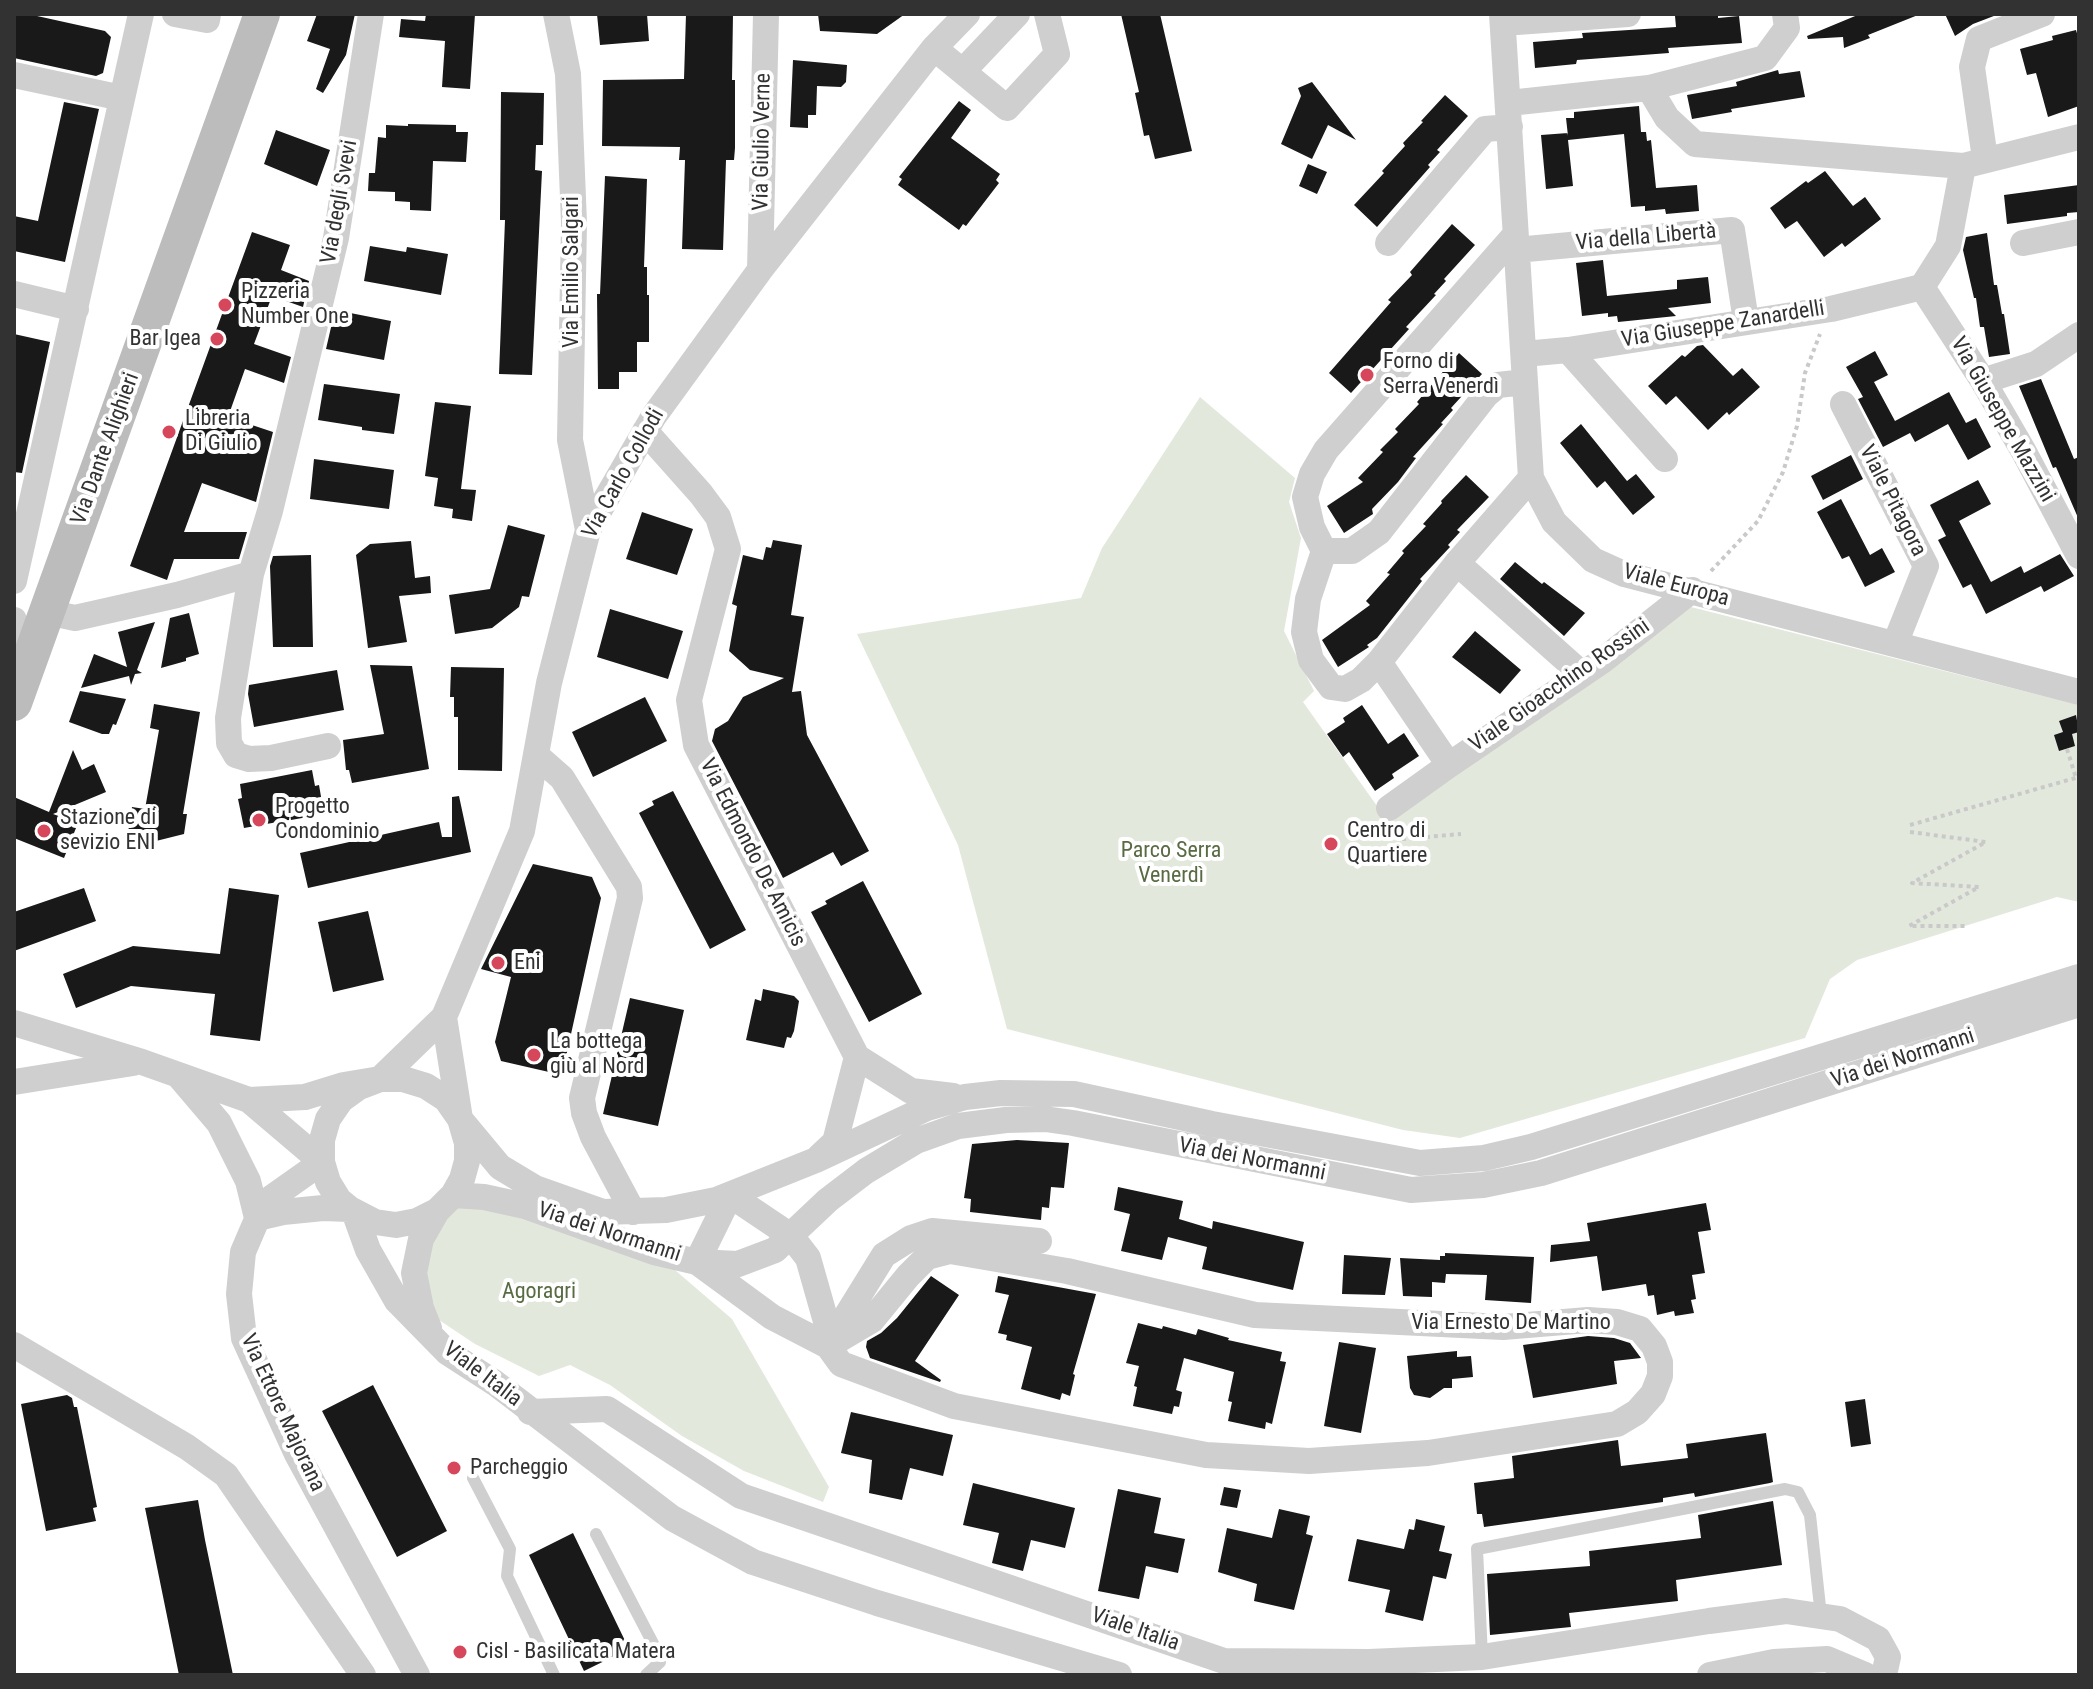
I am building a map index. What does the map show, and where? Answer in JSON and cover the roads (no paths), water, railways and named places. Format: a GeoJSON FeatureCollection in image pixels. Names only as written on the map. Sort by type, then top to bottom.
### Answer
{"type":"FeatureCollection","features":[{"type":"Feature","properties":{"kind":"main road","name":"Via Dante Alighieri"},"geometry":{"type":"LineString","coordinates":[[14,703],[32,626],[262,14]]}},
{"type":"Feature","properties":{"kind":"street"},"geometry":{"type":"LineString","coordinates":[[14,581],[19,540],[76,309],[141,14]]}},
{"type":"Feature","properties":{"kind":"street"},"geometry":{"type":"LineString","coordinates":[[175,14],[208,17]]}},
{"type":"Feature","properties":{"kind":"street","name":"Via degli Svevi"},"geometry":{"type":"LineString","coordinates":[[328,746],[271,758],[249,759],[236,755],[229,743],[228,718],[251,574],[270,511],[336,238],[371,14]]}},
{"type":"Feature","properties":{"kind":"street","name":"Via Emilio Salgari"},"geometry":{"type":"LineString","coordinates":[[556,14],[568,74],[574,223],[570,440],[588,530]]}},
{"type":"Feature","properties":{"kind":"street","name":"Via Giulio Verne"},"geometry":{"type":"LineString","coordinates":[[760,270],[766,14]]}},
{"type":"Feature","properties":{"kind":"street","name":"Via Carlo Collodi"},"geometry":{"type":"LineString","coordinates":[[934,48],[951,14]]}},
{"type":"Feature","properties":{"kind":"street","name":"Via Carlo Collodi"},"geometry":{"type":"LineString","coordinates":[[444,1017],[522,831],[549,683],[588,530],[645,431],[760,270],[934,48],[967,14]]}},
{"type":"Feature","properties":{"kind":"street"},"geometry":{"type":"LineString","coordinates":[[963,71],[1017,14]]}},
{"type":"Feature","properties":{"kind":"street"},"geometry":{"type":"LineString","coordinates":[[934,48],[1007,108],[1057,54],[1047,14]]}},
{"type":"Feature","properties":{"kind":"street"},"geometry":{"type":"LineString","coordinates":[[1502,19],[1628,14]]}},
{"type":"Feature","properties":{"kind":"street"},"geometry":{"type":"LineString","coordinates":[[1388,243],[1485,129],[1509,115],[1649,88],[1765,58],[1787,28],[1785,14]]}},
{"type":"Feature","properties":{"kind":"street"},"geometry":{"type":"LineString","coordinates":[[1922,287],[1948,246],[1974,162],[1972,67],[1979,39],[2042,14]]}},
{"type":"Feature","properties":{"kind":"street","name":"Viale Europa"},"geometry":{"type":"LineString","coordinates":[[1502,19],[1531,478],[1554,522],[1593,560],[1624,574],[2079,692]]}},
{"type":"Feature","properties":{"kind":"street"},"geometry":{"type":"LineString","coordinates":[[14,75],[122,98]]}},
{"type":"Feature","properties":{"kind":"street"},"geometry":{"type":"LineString","coordinates":[[1649,88],[1667,118],[1695,144],[1974,162],[2079,137]]}},
{"type":"Feature","properties":{"kind":"street","name":"Via della Libertà"},"geometry":{"type":"LineString","coordinates":[[1516,242],[1732,230],[1746,321]]}},
{"type":"Feature","properties":{"kind":"street"},"geometry":{"type":"LineString","coordinates":[[2023,243],[2079,232]]}},
{"type":"Feature","properties":{"kind":"street"},"geometry":{"type":"LineString","coordinates":[[1516,242],[1326,450],[1312,474],[1305,497],[1312,527],[1324,551],[1308,599],[1304,632],[1311,660],[1331,687],[1345,689],[1361,680],[1379,662],[1457,563],[1531,478]]}},
{"type":"Feature","properties":{"kind":"street","name":"Via Giuseppe Zanardelli"},"geometry":{"type":"LineString","coordinates":[[1524,354],[1568,350],[1831,309],[1922,287]]}},
{"type":"Feature","properties":{"kind":"street","name":"Via Giuseppe Mazzini"},"geometry":{"type":"LineString","coordinates":[[1922,287],[1983,381],[2079,556]]}},
{"type":"Feature","properties":{"kind":"street"},"geometry":{"type":"LineString","coordinates":[[14,294],[76,309]]}},
{"type":"Feature","properties":{"kind":"street"},"geometry":{"type":"LineString","coordinates":[[1983,381],[2036,364],[2079,335]]}},
{"type":"Feature","properties":{"kind":"street"},"geometry":{"type":"LineString","coordinates":[[1568,350],[1665,459]]}},
{"type":"Feature","properties":{"kind":"street"},"geometry":{"type":"LineString","coordinates":[[1324,551],[1352,551],[1379,532],[1486,395],[1498,385],[1525,382]]}},
{"type":"Feature","properties":{"kind":"street","name":"Viale Pitagora"},"geometry":{"type":"LineString","coordinates":[[1843,404],[1926,566],[1895,644]]}},
{"type":"Feature","properties":{"kind":"street","name":"Via Edmondo De Amicis"},"geometry":{"type":"LineString","coordinates":[[645,431],[718,517],[728,549],[689,700],[696,745],[857,1057]]}},
{"type":"Feature","properties":{"kind":"street"},"geometry":{"type":"LineString","coordinates":[[1457,563],[1582,674]]}},
{"type":"Feature","properties":{"kind":"street"},"geometry":{"type":"LineString","coordinates":[[32,626],[177,595],[251,574]]}},
{"type":"Feature","properties":{"kind":"street","name":"Viale Gioacchino Rossini"},"geometry":{"type":"LineString","coordinates":[[1379,662],[1449,765],[1602,661],[1692,590]]}},
{"type":"Feature","properties":{"kind":"street"},"geometry":{"type":"LineString","coordinates":[[537,756],[562,778],[629,887],[630,898],[582,1098],[593,1137],[633,1212]]}},
{"type":"Feature","properties":{"kind":"street"},"geometry":{"type":"LineString","coordinates":[[1389,808],[1449,765]]}},
{"type":"Feature","properties":{"kind":"street","name":"Via dei Normanni"},"geometry":{"type":"LineString","coordinates":[[460,1119],[500,1167],[535,1188],[603,1212],[666,1210],[716,1200],[816,1160],[927,1108],[965,1097],[1001,1093],[1074,1094],[1212,1124],[1420,1163],[1484,1158],[1531,1147],[2079,977]]}},
{"type":"Feature","properties":{"kind":"street","name":"Via dei Normanni"},"geometry":{"type":"LineString","coordinates":[[445,1203],[484,1197],[525,1206],[622,1242],[697,1262],[738,1264],[775,1250],[828,1200],[866,1171],[916,1141],[958,1126],[1045,1119],[1411,1190],[1483,1185],[1541,1173],[2079,1004]]}},
{"type":"Feature","properties":{"kind":"street"},"geometry":{"type":"LineString","coordinates":[[444,1017],[460,1119],[467,1143],[467,1161],[462,1179],[445,1203],[417,1221],[396,1225],[375,1222],[339,1200],[328,1182],[322,1162],[322,1140],[328,1119],[341,1100],[359,1087],[380,1079],[444,1017]]}},
{"type":"Feature","properties":{"kind":"street"},"geometry":{"type":"LineString","coordinates":[[14,1023],[142,1062],[249,1100],[322,1162]]}},
{"type":"Feature","properties":{"kind":"street"},"geometry":{"type":"LineString","coordinates":[[816,1160],[835,1142],[857,1057],[911,1091],[965,1097]]}},
{"type":"Feature","properties":{"kind":"street"},"geometry":{"type":"LineString","coordinates":[[14,1082],[142,1062]]}},
{"type":"Feature","properties":{"kind":"street"},"geometry":{"type":"LineString","coordinates":[[178,1074],[219,1123],[248,1181],[257,1218],[323,1208],[353,1211]]}},
{"type":"Feature","properties":{"kind":"street"},"geometry":{"type":"LineString","coordinates":[[249,1100],[305,1097],[344,1085],[403,1079],[426,1086],[446,1099],[460,1119]]}},
{"type":"Feature","properties":{"kind":"street","name":"Via Ettore Majorana"},"geometry":{"type":"LineString","coordinates":[[322,1162],[264,1203],[257,1218],[243,1252],[239,1294],[244,1338],[297,1454],[417,1675]]}},
{"type":"Feature","properties":{"kind":"street"},"geometry":{"type":"LineString","coordinates":[[730,1195],[791,1236],[808,1258],[827,1325],[828,1346],[772,1317],[697,1262],[730,1195]]}},
{"type":"Feature","properties":{"kind":"street","name":"Viale Italia"},"geometry":{"type":"LineString","coordinates":[[434,1339],[421,1308],[414,1273],[421,1239],[445,1203]]}},
{"type":"Feature","properties":{"kind":"street","name":"Viale Italia"},"geometry":{"type":"LineString","coordinates":[[353,1211],[368,1250],[397,1301],[447,1352],[495,1383],[672,1518],[753,1562],[877,1603],[1119,1675]]}},
{"type":"Feature","properties":{"kind":"street"},"geometry":{"type":"LineString","coordinates":[[828,1346],[884,1255],[911,1238],[932,1231],[1039,1241]]}},
{"type":"Feature","properties":{"kind":"street","name":"Via Ernesto De Martino"},"geometry":{"type":"LineString","coordinates":[[950,1251],[1067,1271],[1255,1315],[1503,1327],[1588,1320],[1617,1322],[1640,1329],[1647,1337],[1660,1362],[1660,1376],[1653,1394],[1637,1412],[1617,1424],[1428,1453],[1309,1461],[1206,1455],[954,1406],[841,1364],[828,1346],[872,1320],[927,1257],[950,1251]]}},
{"type":"Feature","properties":{"kind":"street"},"geometry":{"type":"LineString","coordinates":[[14,1345],[187,1447],[226,1475],[363,1675]]}},
{"type":"Feature","properties":{"kind":"street","name":"Viale Italia"},"geometry":{"type":"LineString","coordinates":[[530,1412],[607,1409],[741,1496],[1224,1661],[1369,1662],[1482,1657],[1786,1611],[1840,1619],[1878,1639],[1888,1657],[1884,1675]]}},
{"type":"Feature","properties":{"kind":"street"},"geometry":{"type":"LineString","coordinates":[[1710,1675],[1774,1662],[1827,1659],[1865,1675]]}},
{"type":"Feature","properties":{"kind":"lane"},"geometry":{"type":"LineString","coordinates":[[473,1478],[510,1549],[507,1576],[554,1675]]}},
{"type":"Feature","properties":{"kind":"lane"},"geometry":{"type":"LineString","coordinates":[[1482,1657],[1477,1549],[1785,1489],[1798,1492],[1810,1515],[1821,1616]]}},
{"type":"Feature","properties":{"kind":"lane"},"geometry":{"type":"LineString","coordinates":[[596,1534],[658,1653],[660,1662],[646,1675]]}},
{"type":"Feature","properties":{"kind":"place","name":"Pizzeria Number One"},"geometry":{"type":"Point","coordinates":[225,305]}},
{"type":"Feature","properties":{"kind":"place","name":"Bar Igea"},"geometry":{"type":"Point","coordinates":[217,339]}},
{"type":"Feature","properties":{"kind":"place","name":"Forno di Serra Venerdì"},"geometry":{"type":"Point","coordinates":[1367,375]}},
{"type":"Feature","properties":{"kind":"place","name":"Libreria Di Giulio"},"geometry":{"type":"Point","coordinates":[169,432]}},
{"type":"Feature","properties":{"kind":"place","name":"Progetto Condominio"},"geometry":{"type":"Point","coordinates":[259,820]}},
{"type":"Feature","properties":{"kind":"place","name":"Stazione di sevizio ENI"},"geometry":{"type":"Point","coordinates":[44,831]}},
{"type":"Feature","properties":{"kind":"place","name":"Centro di Quartiere"},"geometry":{"type":"Point","coordinates":[1331,844]}},
{"type":"Feature","properties":{"kind":"place","name":"Eni"},"geometry":{"type":"Point","coordinates":[498,963]}},
{"type":"Feature","properties":{"kind":"place","name":"La bottega giù al Nord"},"geometry":{"type":"Point","coordinates":[534,1055]}},
{"type":"Feature","properties":{"kind":"place","name":"Parcheggio"},"geometry":{"type":"Point","coordinates":[454,1468]}},
{"type":"Feature","properties":{"kind":"place","name":"Cisl - Basilicata Matera"},"geometry":{"type":"Point","coordinates":[460,1652]}},
{"type":"Feature","properties":{"kind":"park label","name":"Parco Serra Venerdì"},"geometry":{"type":"Point","coordinates":[1171,864]}},
{"type":"Feature","properties":{"kind":"park label","name":"Agoragri"},"geometry":{"type":"Point","coordinates":[539,1292]}}]}
